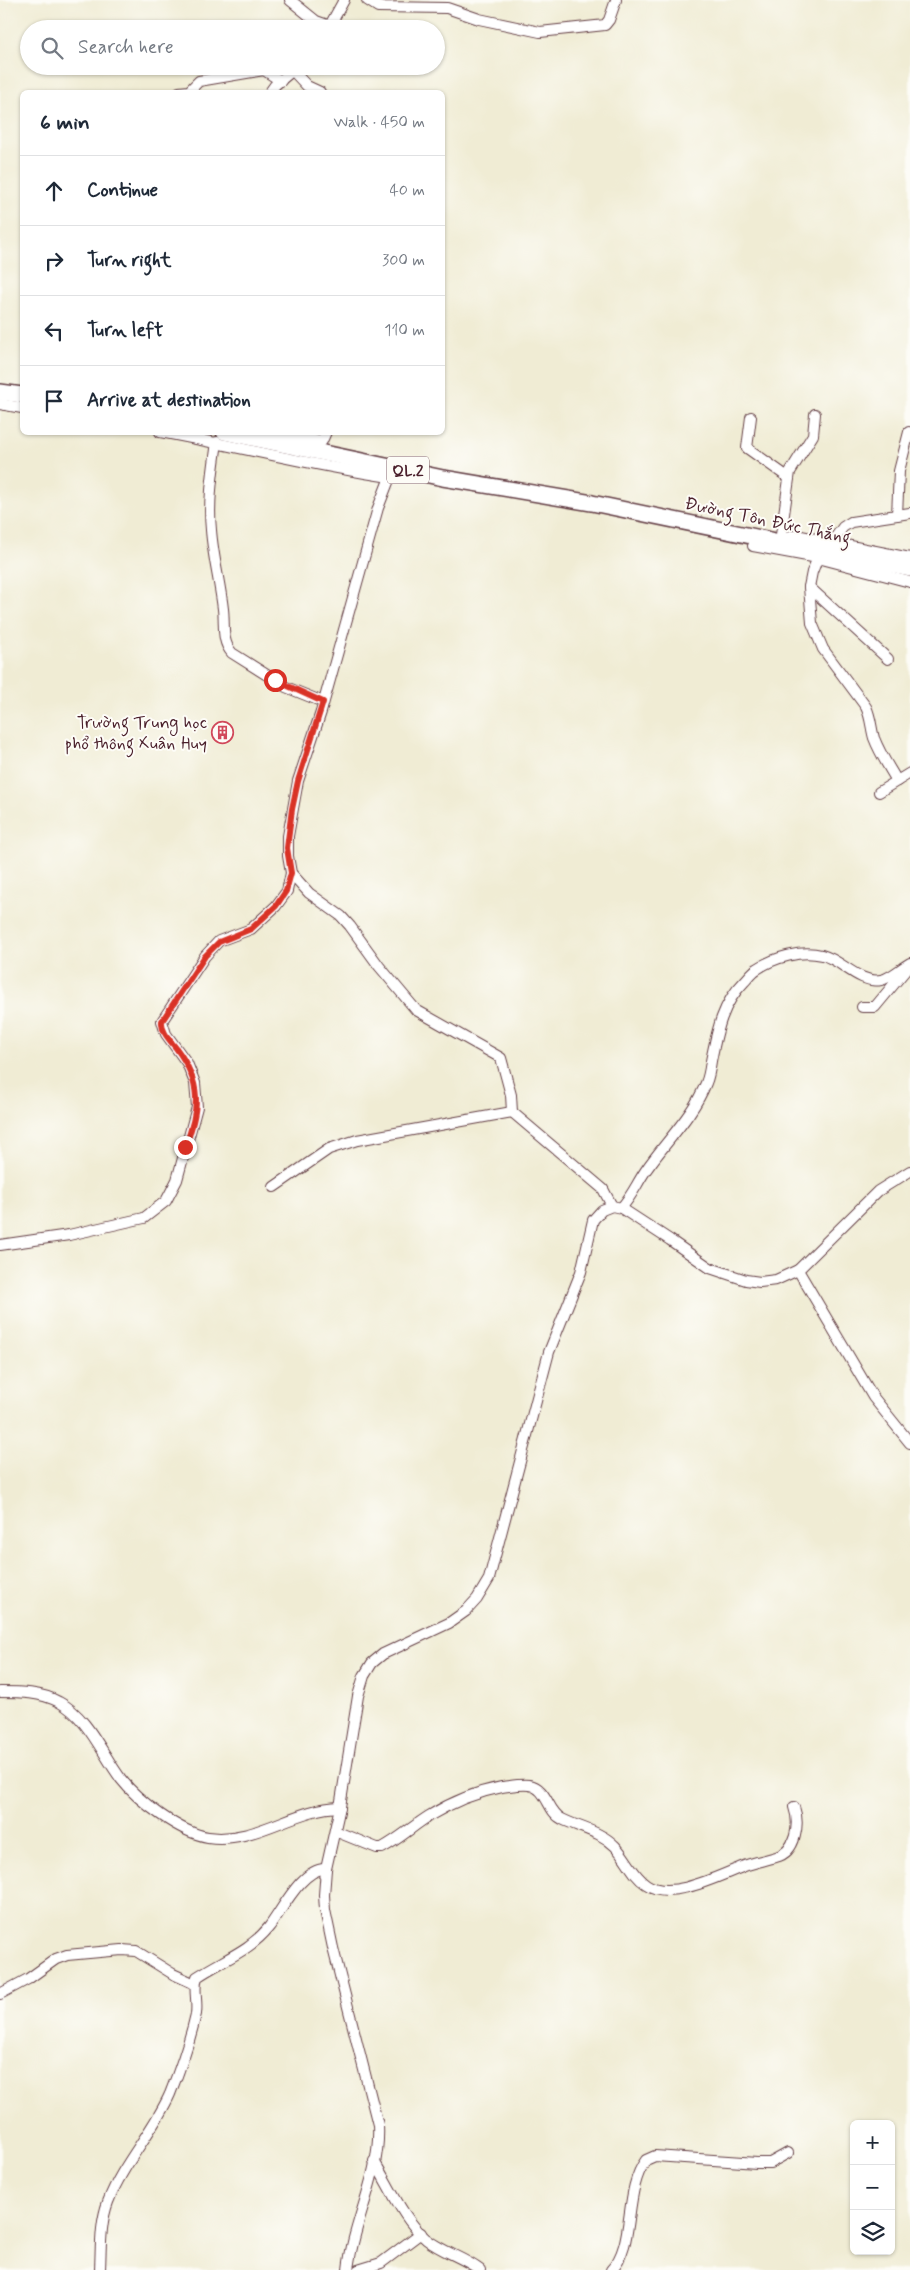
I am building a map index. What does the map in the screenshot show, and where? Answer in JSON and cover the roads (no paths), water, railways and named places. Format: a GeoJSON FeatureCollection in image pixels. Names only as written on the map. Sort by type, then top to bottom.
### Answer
{"type":"FeatureCollection","features":[{"type":"Feature","properties":{"kind":"highway"},"geometry":{"type":"LineString","coordinates":[[0,392],[20,395]]}},
{"type":"Feature","properties":{"kind":"highway","name":"QL.2"},"geometry":{"type":"LineString","coordinates":[[221,437],[392,472]]}},
{"type":"Feature","properties":{"kind":"highway","name":"Đường Tôn Đức Thắng"},"geometry":{"type":"LineString","coordinates":[[392,472],[618,508],[824,550],[909,577]]}},
{"type":"Feature","properties":{"kind":"street"},"geometry":{"type":"LineString","coordinates":[[290,0],[315,20]]}},
{"type":"Feature","properties":{"kind":"street"},"geometry":{"type":"LineString","coordinates":[[333,20],[344,0]]}},
{"type":"Feature","properties":{"kind":"street"},"geometry":{"type":"LineString","coordinates":[[367,0],[378,7],[455,10],[479,19],[540,32],[605,25],[609,20],[616,0]]}},
{"type":"Feature","properties":{"kind":"street"},"geometry":{"type":"LineString","coordinates":[[189,90],[199,81],[234,75]]}},
{"type":"Feature","properties":{"kind":"street"},"geometry":{"type":"LineString","coordinates":[[272,75],[281,81]]}},
{"type":"Feature","properties":{"kind":"street"},"geometry":{"type":"LineString","coordinates":[[272,90],[288,75]]}},
{"type":"Feature","properties":{"kind":"street"},"geometry":{"type":"LineString","coordinates":[[300,75],[304,84],[316,90]]}},
{"type":"Feature","properties":{"kind":"street"},"geometry":{"type":"LineString","coordinates":[[0,404],[20,408]]}},
{"type":"Feature","properties":{"kind":"street"},"geometry":{"type":"LineString","coordinates":[[782,542],[789,478],[797,459],[813,435],[815,414]]}},
{"type":"Feature","properties":{"kind":"street"},"geometry":{"type":"LineString","coordinates":[[751,417],[747,448],[789,478]]}},
{"type":"Feature","properties":{"kind":"street"},"geometry":{"type":"LineString","coordinates":[[897,515],[899,471],[909,432]]}},
{"type":"Feature","properties":{"kind":"street"},"geometry":{"type":"LineString","coordinates":[[289,435],[322,441],[325,435]]}},
{"type":"Feature","properties":{"kind":"street"},"geometry":{"type":"LineString","coordinates":[[207,436],[221,437],[210,501],[211,530],[224,610],[224,640],[227,647],[232,653],[286,687],[323,702]]}},
{"type":"Feature","properties":{"kind":"street"},"geometry":{"type":"LineString","coordinates":[[0,1245],[69,1235],[144,1218],[166,1201],[177,1180],[197,1107],[195,1083],[187,1063],[166,1034],[162,1021],[205,956],[219,942],[251,929],[276,906],[286,891],[291,873],[287,848],[298,781],[323,702],[378,508],[392,472]]}},
{"type":"Feature","properties":{"kind":"street"},"geometry":{"type":"LineString","coordinates":[[897,782],[882,756],[874,737],[871,716],[818,639],[812,623],[809,587],[812,572],[824,550],[843,527],[851,522],[910,513]]}},
{"type":"Feature","properties":{"kind":"street"},"geometry":{"type":"LineString","coordinates":[[753,546],[910,558]]}},
{"type":"Feature","properties":{"kind":"street"},"geometry":{"type":"LineString","coordinates":[[809,587],[888,659]]}},
{"type":"Feature","properties":{"kind":"street"},"geometry":{"type":"LineString","coordinates":[[880,792],[910,773]]}},
{"type":"Feature","properties":{"kind":"street"},"geometry":{"type":"LineString","coordinates":[[291,873],[310,893],[341,916],[416,1010],[501,1058],[511,1095],[512,1112],[603,1189],[616,1207],[670,1240],[710,1268],[721,1273],[760,1282],[776,1280],[798,1270],[878,1191],[910,1171]]}},
{"type":"Feature","properties":{"kind":"street"},"geometry":{"type":"LineString","coordinates":[[348,2270],[355,2232],[379,2142],[378,2125],[325,1910],[326,1869],[340,1807],[358,1696],[364,1676],[372,1663],[383,1654],[449,1623],[466,1611],[477,1599],[489,1579],[549,1352],[580,1272],[593,1220],[602,1210],[616,1207],[628,1200],[645,1172],[679,1129],[700,1096],[707,1082],[718,1026],[724,1010],[736,990],[756,969],[793,954],[823,955],[864,978],[874,980],[883,979],[910,964]]}},
{"type":"Feature","properties":{"kind":"street"},"geometry":{"type":"LineString","coordinates":[[862,1006],[875,1007],[910,964]]}},
{"type":"Feature","properties":{"kind":"street"},"geometry":{"type":"LineString","coordinates":[[274,1187],[329,1149],[357,1140],[512,1112]]}},
{"type":"Feature","properties":{"kind":"street"},"geometry":{"type":"LineString","coordinates":[[798,1270],[873,1397],[910,1442]]}},
{"type":"Feature","properties":{"kind":"street"},"geometry":{"type":"LineString","coordinates":[[0,1692],[32,1693],[60,1702],[74,1713],[122,1780],[138,1796],[181,1827],[206,1837],[233,1839],[320,1809],[340,1807]]}},
{"type":"Feature","properties":{"kind":"street"},"geometry":{"type":"LineString","coordinates":[[335,1831],[377,1848],[382,1848],[429,1816],[475,1793],[519,1785],[530,1786],[537,1788],[547,1798],[553,1812],[560,1818],[597,1832],[614,1845],[647,1885],[657,1889],[681,1888],[747,1865],[781,1856],[788,1851],[792,1845],[796,1829],[797,1815],[794,1806]]}},
{"type":"Feature","properties":{"kind":"street"},"geometry":{"type":"LineString","coordinates":[[100,2270],[103,2220],[107,2204],[116,2184],[160,2113],[170,2093],[196,2014],[197,1996],[195,1984],[200,1975],[254,1943],[268,1928],[303,1880],[311,1872],[320,1868],[326,1869]]}},
{"type":"Feature","properties":{"kind":"street"},"geometry":{"type":"LineString","coordinates":[[0,1994],[67,1954],[114,1950],[136,1951],[173,1974],[195,1984]]}},
{"type":"Feature","properties":{"kind":"street"},"geometry":{"type":"LineString","coordinates":[[612,2270],[622,2254],[633,2194],[642,2166],[646,2160],[655,2156],[770,2163],[788,2153]]}},
{"type":"Feature","properties":{"kind":"street"},"geometry":{"type":"LineString","coordinates":[[374,2161],[420,2233],[427,2239],[470,2262],[480,2270]]}},
{"type":"Feature","properties":{"kind":"street"},"geometry":{"type":"LineString","coordinates":[[358,2270],[381,2262],[420,2233]]}},
{"type":"Feature","properties":{"kind":"place","name":"Trường Trung học phổ thông Xuân Huy"},"geometry":{"type":"Point","coordinates":[223,732]}}]}
